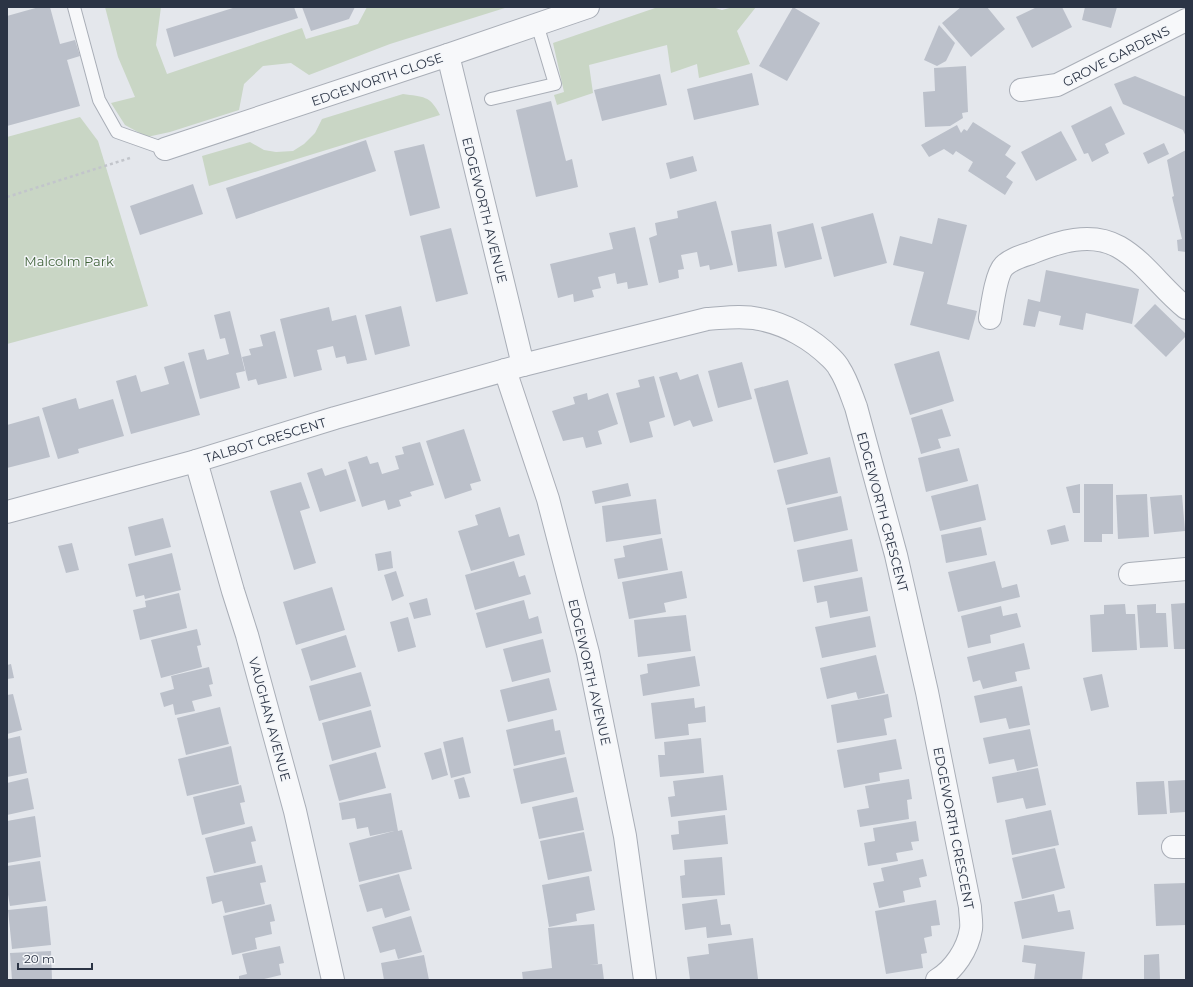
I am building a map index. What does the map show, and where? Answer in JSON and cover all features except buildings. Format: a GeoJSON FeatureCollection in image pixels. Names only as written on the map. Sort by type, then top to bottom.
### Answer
{"type":"FeatureCollection","features":[{"type":"Feature","properties":{"kind":"street","name":"EDGEWORTH CLOSE"},"geometry":{"type":"LineString","coordinates":[[165,149],[588,7]]}},
{"type":"Feature","properties":{"kind":"street","name":"GROVE GARDENS"},"geometry":{"type":"LineString","coordinates":[[1021,90],[1057,85],[1186,20]]}},
{"type":"Feature","properties":{"kind":"street","name":"EDGEWORTH AVENUE"},"geometry":{"type":"LineString","coordinates":[[448,55],[514,368],[588,653],[625,836],[644,980]]}},
{"type":"Feature","properties":{"kind":"street"},"geometry":{"type":"LineString","coordinates":[[990,318],[998,275],[1003,266],[1014,259],[1038,250],[1066,241],[1083,239],[1100,240],[1118,246],[1133,257],[1186,308]]}},
{"type":"Feature","properties":{"kind":"street","name":"EDGEWORTH CRESCENT"},"geometry":{"type":"LineString","coordinates":[[514,368],[707,320],[733,317],[759,319],[785,327],[806,337],[823,350],[838,366],[848,385],[856,407],[896,554],[927,692],[970,907],[971,929],[965,950],[943,977],[937,980]]}},
{"type":"Feature","properties":{"kind":"street","name":"TALBOT CRESCENT"},"geometry":{"type":"LineString","coordinates":[[7,512],[196,461],[335,418],[514,368]]}},
{"type":"Feature","properties":{"kind":"street","name":"VAUGHAN AVENUE"},"geometry":{"type":"LineString","coordinates":[[196,461],[233,591],[248,635],[295,811],[332,980]]}},
{"type":"Feature","properties":{"kind":"street"},"geometry":{"type":"LineString","coordinates":[[1130,574],[1186,570]]}},
{"type":"Feature","properties":{"kind":"lane"},"geometry":{"type":"LineString","coordinates":[[74,7],[99,100],[117,132],[165,149]]}},
{"type":"Feature","properties":{"kind":"lane"},"geometry":{"type":"LineString","coordinates":[[491,99],[555,84],[537,24]]}},
{"type":"Feature","properties":{"kind":"path"},"geometry":{"type":"LineString","coordinates":[[7,197],[118,161],[165,149]]}},
{"type":"Feature","properties":{"kind":"green space"},"geometry":{"type":"Polygon","coordinates":[[[105,7],[161,7],[156,45],[167,74],[302,28],[306,39],[358,24],[367,7],[508,7],[390,44],[309,75],[291,63],[263,66],[244,84],[239,110],[170,132],[147,137],[125,125],[111,103],[135,97],[118,57],[105,7]]]}},
{"type":"Feature","properties":{"kind":"green space"},"geometry":{"type":"Polygon","coordinates":[[[658,7],[712,7],[722,10],[733,7],[756,7],[737,31],[750,64],[699,78],[697,64],[671,73],[667,45],[589,65],[593,93],[557,105],[554,95],[564,92],[553,43],[658,7]]]}},
{"type":"Feature","properties":{"kind":"green space"},"geometry":{"type":"Polygon","coordinates":[[[403,94],[429,100],[440,115],[209,186],[202,156],[250,142],[264,150],[276,152],[293,151],[304,144],[315,133],[322,119],[403,94]]]}},
{"type":"Feature","properties":{"kind":"green space","name":"Malcolm Park"},"geometry":{"type":"Polygon","coordinates":[[[80,117],[98,141],[148,306],[7,344],[7,137],[80,117]]]}}]}
